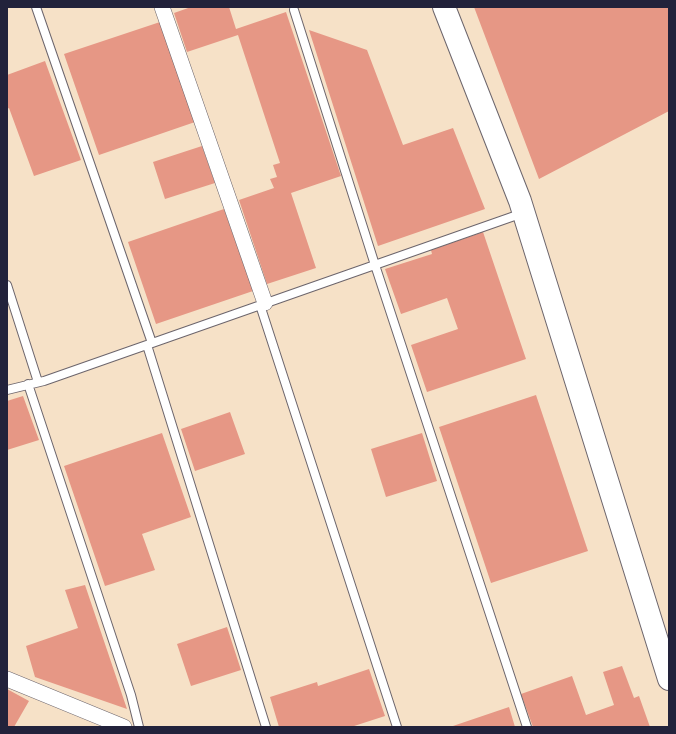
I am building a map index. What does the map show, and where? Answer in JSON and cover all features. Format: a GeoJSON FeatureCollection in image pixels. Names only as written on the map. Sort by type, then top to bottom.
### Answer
{"type":"FeatureCollection","features":[{"type":"Feature","properties":{"kind":"main road"},"geometry":{"type":"LineString","coordinates":[[444,7],[523,213],[669,679]]}},
{"type":"Feature","properties":{"kind":"street"},"geometry":{"type":"LineString","coordinates":[[162,7],[262,304]]}},
{"type":"Feature","properties":{"kind":"street"},"geometry":{"type":"LineString","coordinates":[[7,679],[124,727]]}},
{"type":"Feature","properties":{"kind":"lane"},"geometry":{"type":"LineString","coordinates":[[36,7],[150,344],[266,727]]}},
{"type":"Feature","properties":{"kind":"lane"},"geometry":{"type":"LineString","coordinates":[[294,10],[375,265],[527,727]]}},
{"type":"Feature","properties":{"kind":"lane"},"geometry":{"type":"LineString","coordinates":[[7,390],[38,382],[150,344],[523,213]]}},
{"type":"Feature","properties":{"kind":"lane"},"geometry":{"type":"LineString","coordinates":[[7,285],[38,382]]}},
{"type":"Feature","properties":{"kind":"lane"},"geometry":{"type":"LineString","coordinates":[[262,304],[397,727]]}},
{"type":"Feature","properties":{"kind":"lane"},"geometry":{"type":"LineString","coordinates":[[28,384],[140,727]]}},
{"type":"Feature","properties":{"kind":"building"},"geometry":{"type":"Polygon","coordinates":[[[191,7],[229,7],[236,29],[286,12],[341,176],[291,193],[316,268],[267,284],[239,200],[274,188],[270,179],[277,177],[273,165],[280,163],[238,35],[187,52],[174,13],[191,7]]]}},
{"type":"Feature","properties":{"kind":"building"},"geometry":{"type":"Polygon","coordinates":[[[474,7],[669,7],[669,111],[539,179],[474,7]]]}},
{"type":"Feature","properties":{"kind":"building"},"geometry":{"type":"Polygon","coordinates":[[[160,22],[195,122],[99,155],[64,54],[160,22]]]}},
{"type":"Feature","properties":{"kind":"building"},"geometry":{"type":"Polygon","coordinates":[[[309,30],[367,50],[403,145],[453,128],[485,209],[378,246],[309,30]]]}},
{"type":"Feature","properties":{"kind":"building"},"geometry":{"type":"Polygon","coordinates":[[[45,61],[81,160],[34,176],[9,108],[7,109],[7,75],[45,61]]]}},
{"type":"Feature","properties":{"kind":"building"},"geometry":{"type":"Polygon","coordinates":[[[202,146],[215,183],[165,199],[153,162],[202,146]]]}},
{"type":"Feature","properties":{"kind":"building"},"geometry":{"type":"Polygon","coordinates":[[[224,209],[253,291],[156,324],[128,242],[224,209]]]}},
{"type":"Feature","properties":{"kind":"building"},"geometry":{"type":"Polygon","coordinates":[[[483,232],[526,359],[427,392],[411,345],[458,329],[447,298],[401,314],[385,269],[432,254],[431,250],[483,232]]]}},
{"type":"Feature","properties":{"kind":"building"},"geometry":{"type":"Polygon","coordinates":[[[536,395],[588,551],[491,583],[439,427],[536,395]]]}},
{"type":"Feature","properties":{"kind":"building"},"geometry":{"type":"Polygon","coordinates":[[[23,396],[39,440],[7,450],[7,401],[23,396]]]}},
{"type":"Feature","properties":{"kind":"building"},"geometry":{"type":"Polygon","coordinates":[[[230,412],[245,454],[195,471],[181,429],[230,412]]]}},
{"type":"Feature","properties":{"kind":"building"},"geometry":{"type":"Polygon","coordinates":[[[162,433],[191,517],[142,534],[155,570],[105,586],[64,466],[162,433]]]}},
{"type":"Feature","properties":{"kind":"building"},"geometry":{"type":"Polygon","coordinates":[[[422,433],[437,481],[386,497],[371,449],[422,433]]]}},
{"type":"Feature","properties":{"kind":"building"},"geometry":{"type":"Polygon","coordinates":[[[85,585],[127,709],[35,677],[26,646],[78,628],[65,590],[85,585]]]}},
{"type":"Feature","properties":{"kind":"building"},"geometry":{"type":"Polygon","coordinates":[[[227,627],[241,670],[191,686],[177,644],[227,627]]]}},
{"type":"Feature","properties":{"kind":"building"},"geometry":{"type":"Polygon","coordinates":[[[622,666],[634,698],[639,696],[650,727],[533,727],[521,694],[572,676],[586,715],[614,705],[603,672],[622,666]]]}},
{"type":"Feature","properties":{"kind":"building"},"geometry":{"type":"Polygon","coordinates":[[[369,669],[385,716],[351,727],[279,727],[270,697],[317,682],[318,686],[369,669]]]}},
{"type":"Feature","properties":{"kind":"building"},"geometry":{"type":"Polygon","coordinates":[[[7,689],[29,701],[14,727],[7,727],[7,689]]]}},
{"type":"Feature","properties":{"kind":"building"},"geometry":{"type":"Polygon","coordinates":[[[509,707],[515,727],[450,727],[509,707]]]}}]}
